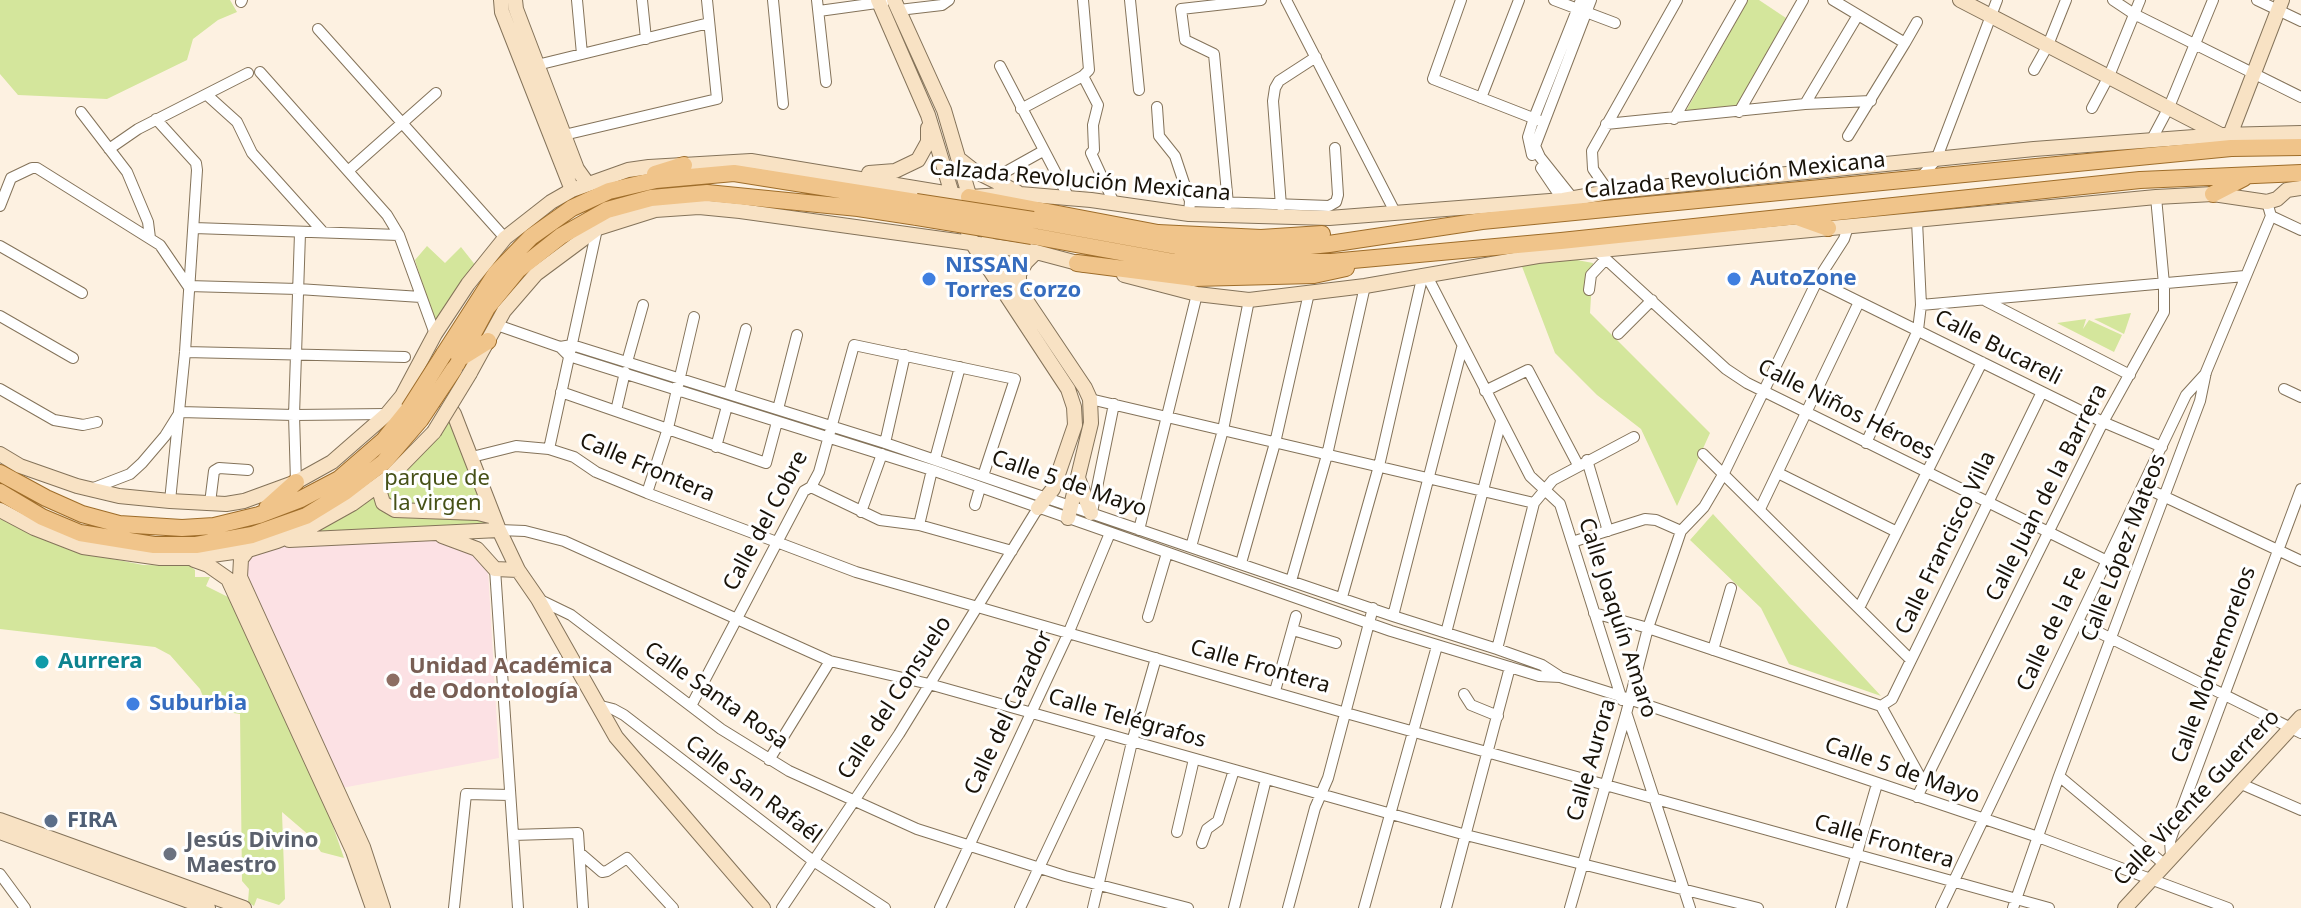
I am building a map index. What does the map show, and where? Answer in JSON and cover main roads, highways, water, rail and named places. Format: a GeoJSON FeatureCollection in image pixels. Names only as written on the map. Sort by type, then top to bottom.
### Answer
{"type":"FeatureCollection","features":[{"type":"Feature","properties":{"kind":"main road","name":"Calzada Revolución Mexicana"},"geometry":{"type":"LineString","coordinates":[[1034,236],[1232,250],[1329,244],[1572,206],[1919,179],[2231,148],[2301,147]]}},
{"type":"Feature","properties":{"kind":"main road"},"geometry":{"type":"LineString","coordinates":[[456,364],[496,273],[531,237],[572,208],[684,165]]}},
{"type":"Feature","properties":{"kind":"main road"},"geometry":{"type":"LineString","coordinates":[[623,187],[656,180],[734,173],[1034,236]]}},
{"type":"Feature","properties":{"kind":"main road","name":"Calzada Revolución Mexicana"},"geometry":{"type":"LineString","coordinates":[[1034,236],[1174,262],[1331,262],[1513,252],[1795,216],[2140,180],[2301,173]]}},
{"type":"Feature","properties":{"kind":"main road"},"geometry":{"type":"LineString","coordinates":[[2213,194],[2252,174]]}},
{"type":"Feature","properties":{"kind":"main road"},"geometry":{"type":"LineString","coordinates":[[0,492],[42,517],[80,533],[154,545],[210,542],[252,535],[306,516],[345,492],[384,462],[415,415],[456,364],[487,308],[518,270],[577,225],[615,207],[651,198],[707,193],[858,208],[916,209]]}},
{"type":"Feature","properties":{"kind":"main road"},"geometry":{"type":"LineString","coordinates":[[960,196],[1158,233],[1207,237],[1408,232]]}},
{"type":"Feature","properties":{"kind":"main road"},"geometry":{"type":"LineString","coordinates":[[1795,216],[1828,228]]}},
{"type":"Feature","properties":{"kind":"main road"},"geometry":{"type":"LineString","coordinates":[[1077,263],[1194,278],[1256,278],[1314,275],[1382,258]]}},
{"type":"Feature","properties":{"kind":"main road"},"geometry":{"type":"LineString","coordinates":[[456,364],[488,341]]}},
{"type":"Feature","properties":{"kind":"main road"},"geometry":{"type":"LineString","coordinates":[[0,473],[82,514],[119,524],[182,528],[214,526],[259,515],[301,499],[339,479],[415,415]]}},
{"type":"Feature","properties":{"kind":"main road"},"geometry":{"type":"LineString","coordinates":[[259,515],[296,482]]}},
{"type":"Feature","properties":{"kind":"place","name":"NISSAN Torres Corzo"},"geometry":{"type":"Point","coordinates":[929,279]}},
{"type":"Feature","properties":{"kind":"place","name":"AutoZone"},"geometry":{"type":"Point","coordinates":[1734,279]}},
{"type":"Feature","properties":{"kind":"place","name":"Aurrera"},"geometry":{"type":"Point","coordinates":[42,662]}},
{"type":"Feature","properties":{"kind":"place","name":"Unidad Académica de Odontología"},"geometry":{"type":"Point","coordinates":[393,680]}},
{"type":"Feature","properties":{"kind":"place","name":"Suburbia"},"geometry":{"type":"Point","coordinates":[133,704]}},
{"type":"Feature","properties":{"kind":"place","name":"FIRA"},"geometry":{"type":"Point","coordinates":[51,821]}},
{"type":"Feature","properties":{"kind":"place","name":"Jesús Divino Maestro"},"geometry":{"type":"Point","coordinates":[170,854]}},
{"type":"Feature","properties":{"kind":"park label","name":"parque de la virgen"},"geometry":{"type":"Point","coordinates":[437,492]}}]}
